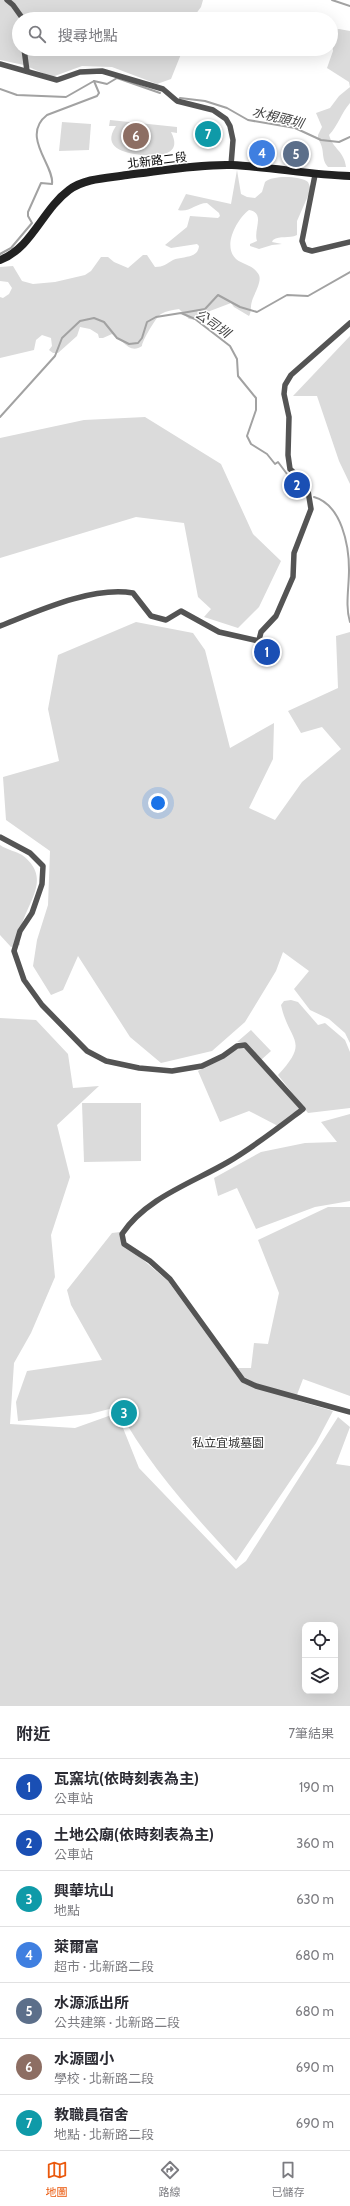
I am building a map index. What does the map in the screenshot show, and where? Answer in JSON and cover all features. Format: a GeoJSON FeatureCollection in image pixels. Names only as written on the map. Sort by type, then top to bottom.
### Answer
{"type":"FeatureCollection","features":[{"type":"Feature","properties":{"kind":"main road","name":"北新路二段"},"geometry":{"type":"LineString","coordinates":[[0,260],[12,255],[22,246],[50,210],[69,190],[90,180],[183,168],[231,165],[314,175],[350,176]]}},
{"type":"Feature","properties":{"kind":"street"},"geometry":{"type":"LineString","coordinates":[[7,0],[18,12]]}},
{"type":"Feature","properties":{"kind":"street"},"geometry":{"type":"LineString","coordinates":[[25,56],[27,72]]}},
{"type":"Feature","properties":{"kind":"street"},"geometry":{"type":"LineString","coordinates":[[0,64],[57,80],[80,72],[102,71],[163,89],[177,101],[213,110],[226,119],[230,126],[233,140],[231,165]]}},
{"type":"Feature","properties":{"kind":"street"},"geometry":{"type":"LineString","coordinates":[[314,175],[302,241],[305,249],[312,251],[350,242]]}},
{"type":"Feature","properties":{"kind":"street"},"geometry":{"type":"LineString","coordinates":[[272,661],[256,648],[261,632],[276,616],[293,577],[294,553],[311,509],[307,486],[290,469],[288,455],[289,417],[284,394],[285,384],[291,375],[350,323]]}},
{"type":"Feature","properties":{"kind":"street"},"geometry":{"type":"LineString","coordinates":[[0,626],[63,602],[120,590],[133,593],[151,616],[166,620],[181,611],[219,632],[258,641]]}},
{"type":"Feature","properties":{"kind":"street"},"geometry":{"type":"LineString","coordinates":[[0,837],[30,853],[43,866],[42,884],[32,913],[20,932],[14,951],[24,980],[42,1005],[87,1051],[106,1061],[139,1068],[172,1071],[202,1066],[223,1056],[237,1046],[245,1045],[303,1109],[264,1139],[234,1158],[157,1201],[129,1223],[122,1234],[124,1244],[150,1261],[170,1279],[243,1380],[256,1386],[350,1412]]}},
{"type":"Feature","properties":{"kind":"green space"},"geometry":{"type":"Polygon","coordinates":[[[0,0],[203,0],[201,7],[197,12],[12,12],[12,56],[180,56],[171,79],[157,84],[112,67],[82,66],[52,77],[24,65],[0,60],[0,0]]]}},
{"type":"Feature","properties":{"kind":"green space"},"geometry":{"type":"Polygon","coordinates":[[[338,29],[350,31],[350,87],[349,82],[327,68],[331,56],[338,56],[338,29]]]}},
{"type":"Feature","properties":{"kind":"green space"},"geometry":{"type":"Polygon","coordinates":[[[350,87],[350,103],[329,135],[333,144],[343,157],[346,167],[328,167],[324,160],[322,147],[318,139],[318,135],[322,127],[316,113],[330,108],[339,96],[350,87]]]}},
{"type":"Feature","properties":{"kind":"green space"},"geometry":{"type":"Polygon","coordinates":[[[110,120],[177,127],[177,133],[171,132],[174,140],[174,146],[171,151],[161,155],[141,155],[122,151],[113,144],[111,140],[112,133],[116,126],[109,126],[110,120]]]}},
{"type":"Feature","properties":{"kind":"green space"},"geometry":{"type":"Polygon","coordinates":[[[62,122],[91,124],[89,150],[59,151],[62,122]]]}},
{"type":"Feature","properties":{"kind":"green space"},"geometry":{"type":"Polygon","coordinates":[[[237,170],[241,194],[247,197],[255,198],[262,192],[265,182],[280,177],[299,178],[308,182],[311,189],[297,221],[297,235],[279,238],[273,240],[272,242],[282,244],[259,249],[250,246],[250,244],[257,241],[256,232],[258,218],[254,212],[249,210],[244,214],[236,226],[230,247],[232,254],[236,259],[254,269],[260,278],[252,301],[249,316],[234,307],[231,303],[210,311],[198,320],[189,319],[179,309],[177,309],[161,314],[147,334],[142,346],[137,348],[133,349],[112,334],[99,338],[98,334],[90,329],[80,327],[77,336],[58,353],[53,353],[49,350],[52,346],[51,338],[42,335],[36,340],[34,350],[0,358],[0,297],[3,298],[9,294],[12,288],[8,282],[0,281],[0,267],[13,266],[22,281],[33,284],[55,282],[85,275],[91,271],[101,257],[108,257],[114,262],[128,268],[143,255],[147,255],[155,267],[158,267],[163,266],[173,260],[193,255],[198,250],[199,246],[197,244],[171,248],[165,245],[187,227],[190,216],[218,218],[220,216],[219,213],[207,203],[203,203],[182,211],[178,210],[186,194],[231,204],[237,170]]]}},
{"type":"Feature","properties":{"kind":"green space"},"geometry":{"type":"Polygon","coordinates":[[[350,336],[350,484],[339,461],[317,396],[293,396],[350,336]]]}},
{"type":"Feature","properties":{"kind":"green space"},"geometry":{"type":"Polygon","coordinates":[[[145,417],[221,464],[253,534],[281,561],[259,607],[238,628],[204,617],[211,609],[198,597],[184,523],[136,517],[0,558],[0,438],[84,420],[145,417]]]}},
{"type":"Feature","properties":{"kind":"green space"},"geometry":{"type":"Polygon","coordinates":[[[136,622],[193,633],[205,650],[230,748],[274,723],[273,759],[249,808],[275,820],[302,782],[341,749],[322,727],[301,733],[288,711],[338,688],[336,636],[350,632],[350,1043],[345,1033],[329,1019],[310,1010],[294,989],[309,971],[283,952],[276,971],[245,1022],[212,1051],[161,1063],[130,1037],[78,956],[63,990],[51,995],[33,966],[37,940],[48,905],[50,851],[6,820],[3,777],[59,761],[48,709],[58,655],[136,622]]]}},
{"type":"Feature","properties":{"kind":"green space"},"geometry":{"type":"Polygon","coordinates":[[[0,845],[22,855],[32,865],[37,876],[33,897],[23,920],[20,932],[20,945],[11,947],[0,935],[0,845]]]}},
{"type":"Feature","properties":{"kind":"green space"},"geometry":{"type":"Polygon","coordinates":[[[291,1000],[298,1002],[318,1025],[325,1023],[345,1040],[350,1052],[350,1108],[308,1113],[278,1075],[294,1054],[296,1047],[281,1005],[284,1001],[291,1000]]]}},
{"type":"Feature","properties":{"kind":"green space"},"geometry":{"type":"Polygon","coordinates":[[[0,1018],[36,1020],[68,1054],[73,1088],[99,1086],[57,1125],[70,1177],[51,1235],[55,1277],[31,1333],[14,1363],[10,1424],[75,1428],[117,1413],[139,1468],[236,1569],[246,1561],[338,1417],[350,1427],[336,1464],[350,1466],[350,1706],[0,1706],[0,1018]]]}},
{"type":"Feature","properties":{"kind":"green space"},"geometry":{"type":"Polygon","coordinates":[[[251,1030],[271,1051],[261,1060],[246,1043],[237,1042],[251,1030]]]}},
{"type":"Feature","properties":{"kind":"green space"},"geometry":{"type":"Polygon","coordinates":[[[243,1046],[301,1109],[278,1126],[249,1111],[220,1122],[198,1071],[243,1046]]]}},
{"type":"Feature","properties":{"kind":"green space"},"geometry":{"type":"Polygon","coordinates":[[[82,1103],[141,1103],[141,1161],[84,1162],[82,1103]]]}},
{"type":"Feature","properties":{"kind":"green space"},"geometry":{"type":"Polygon","coordinates":[[[350,1114],[350,1201],[315,1207],[256,1229],[237,1188],[218,1196],[214,1178],[261,1152],[305,1143],[337,1142],[321,1122],[350,1114]]]}},
{"type":"Feature","properties":{"kind":"green space","name":"私立宜城墓園"},"geometry":{"type":"Polygon","coordinates":[[[328,1207],[350,1207],[350,1396],[303,1379],[295,1400],[333,1411],[316,1443],[236,1561],[203,1525],[157,1469],[142,1449],[117,1407],[90,1414],[18,1421],[16,1402],[27,1371],[102,1360],[71,1305],[67,1290],[112,1233],[120,1232],[122,1242],[168,1281],[231,1368],[251,1368],[254,1343],[268,1344],[279,1293],[258,1240],[328,1207]]]}},
{"type":"Feature","properties":{"kind":"waterway"},"geometry":{"type":"LineString","coordinates":[[332,0],[350,6]]}},
{"type":"Feature","properties":{"kind":"waterway","name":"水梘頭圳"},"geometry":{"type":"LineString","coordinates":[[0,89],[17,95],[66,97],[94,81],[107,84],[117,78],[160,93]]}},
{"type":"Feature","properties":{"kind":"waterway","name":"公司圳"},"geometry":{"type":"LineString","coordinates":[[0,254],[11,248],[32,223],[28,216],[28,212],[41,183],[52,184],[52,177],[40,151],[38,141],[37,132],[40,123],[47,115],[97,96],[99,93],[94,81]]}},
{"type":"Feature","properties":{"kind":"waterway","name":"水梘頭圳"},"geometry":{"type":"LineString","coordinates":[[180,98],[205,101],[227,108],[248,120],[295,128],[321,140],[339,142],[350,137]]}},
{"type":"Feature","properties":{"kind":"waterway"},"geometry":{"type":"LineString","coordinates":[[182,313],[205,309],[218,295],[240,307],[257,312],[287,295],[308,296],[350,272]]}},
{"type":"Feature","properties":{"kind":"waterway","name":"公司圳"},"geometry":{"type":"LineString","coordinates":[[0,417],[55,356],[62,338],[80,321],[94,318],[104,322],[117,338],[129,344],[138,343],[142,338],[147,322],[156,317],[181,313],[195,319],[230,346],[237,359],[238,376],[256,398],[256,410],[247,436],[251,444],[267,454],[275,464],[278,462],[302,494]]}},
{"type":"Feature","properties":{"kind":"waterway","name":"公司圳"},"geometry":{"type":"LineString","coordinates":[[314,497],[324,501],[331,508],[337,517],[345,538],[349,560],[347,603],[350,622]]}},
{"type":"Feature","properties":{"kind":"place","name":"教職員宿舍"},"geometry":{"type":"Point","coordinates":[208,134]}},
{"type":"Feature","properties":{"kind":"place","name":"水源國小"},"geometry":{"type":"Point","coordinates":[136,136]}},
{"type":"Feature","properties":{"kind":"place","name":"萊爾富"},"geometry":{"type":"Point","coordinates":[262,153]}},
{"type":"Feature","properties":{"kind":"place","name":"水源派出所"},"geometry":{"type":"Point","coordinates":[296,154]}},
{"type":"Feature","properties":{"kind":"place","name":"土地公廟(依時刻表為主)"},"geometry":{"type":"Point","coordinates":[297,485]}},
{"type":"Feature","properties":{"kind":"place","name":"瓦窯坑(依時刻表為主)"},"geometry":{"type":"Point","coordinates":[267,652]}},
{"type":"Feature","properties":{"kind":"place","name":"興華坑山"},"geometry":{"type":"Point","coordinates":[124,1413]}}]}
